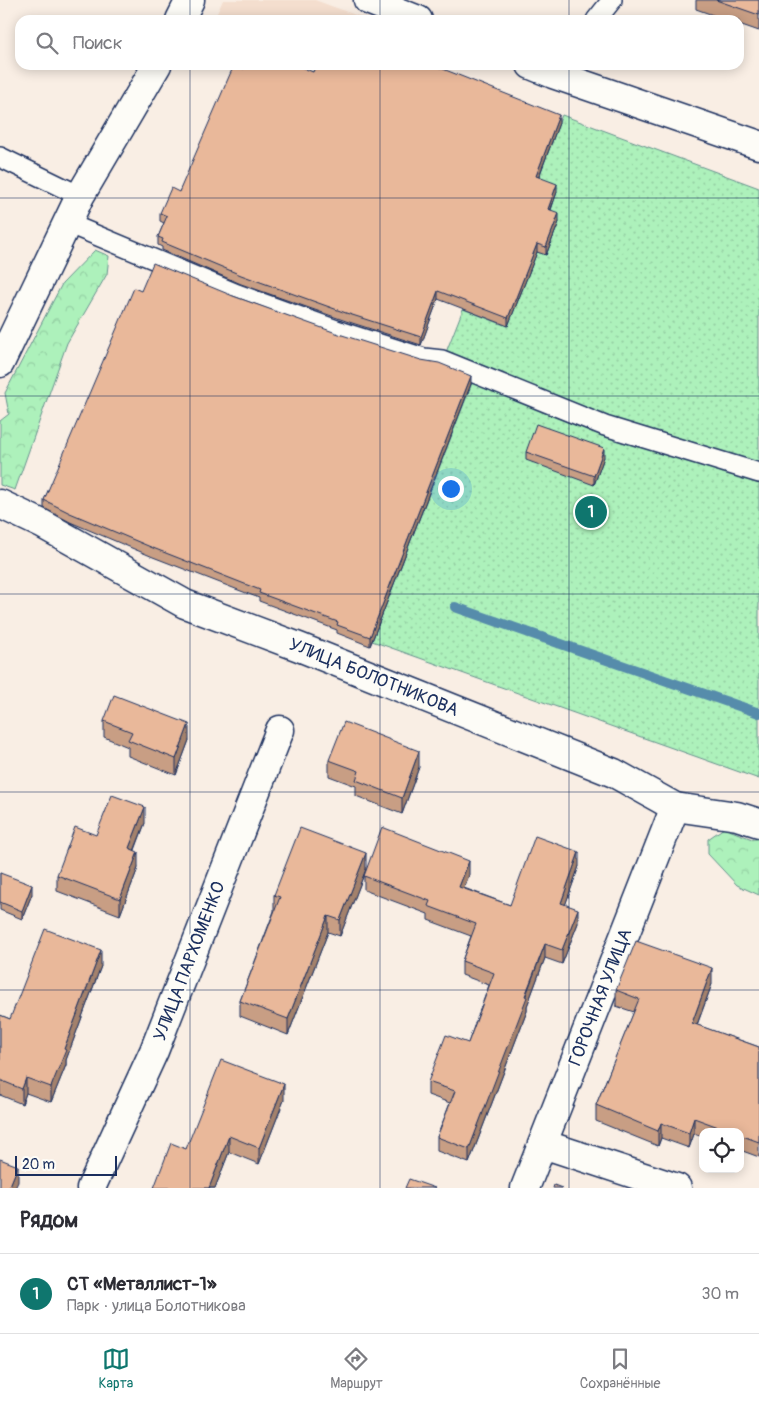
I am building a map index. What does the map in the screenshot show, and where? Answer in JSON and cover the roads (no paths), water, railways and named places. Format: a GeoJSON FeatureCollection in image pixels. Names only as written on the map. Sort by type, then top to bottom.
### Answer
{"type":"FeatureCollection","features":[{"type":"Feature","properties":{"kind":"street"},"geometry":{"type":"LineString","coordinates":[[182,15],[190,0]]}},
{"type":"Feature","properties":{"kind":"street"},"geometry":{"type":"LineString","coordinates":[[368,0],[406,15]]}},
{"type":"Feature","properties":{"kind":"street"},"geometry":{"type":"LineString","coordinates":[[0,363],[80,196],[154,70]]}},
{"type":"Feature","properties":{"kind":"street"},"geometry":{"type":"LineString","coordinates":[[554,70],[759,144]]}},
{"type":"Feature","properties":{"kind":"street","name":"УЛИЦА БОЛОТНИКОВА"},"geometry":{"type":"LineString","coordinates":[[0,504],[42,524],[186,604],[300,647],[614,773],[675,806],[737,816],[759,823]]}},
{"type":"Feature","properties":{"kind":"street","name":"УЛИЦА ПАРХОМЕНКО"},"geometry":{"type":"LineString","coordinates":[[91,1188],[154,1051],[280,730]]}},
{"type":"Feature","properties":{"kind":"street","name":"ГОРОЧНАЯ УЛИЦА"},"geometry":{"type":"LineString","coordinates":[[525,1188],[675,806]]}},
{"type":"Feature","properties":{"kind":"street"},"geometry":{"type":"LineString","coordinates":[[543,1144],[677,1188]]}},
{"type":"Feature","properties":{"kind":"lane"},"geometry":{"type":"LineString","coordinates":[[600,15],[612,0]]}},
{"type":"Feature","properties":{"kind":"lane"},"geometry":{"type":"LineString","coordinates":[[0,157],[80,196]]}},
{"type":"Feature","properties":{"kind":"lane"},"geometry":{"type":"LineString","coordinates":[[68,223],[237,294],[342,332],[424,358],[442,360],[605,426],[759,472]]}},
{"type":"Feature","properties":{"kind":"waterway"},"geometry":{"type":"LineString","coordinates":[[455,607],[759,713]]}},
{"type":"Feature","properties":{"kind":"place","name":"СТ «Металлист-1»"},"geometry":{"type":"Point","coordinates":[591,512]}}]}
